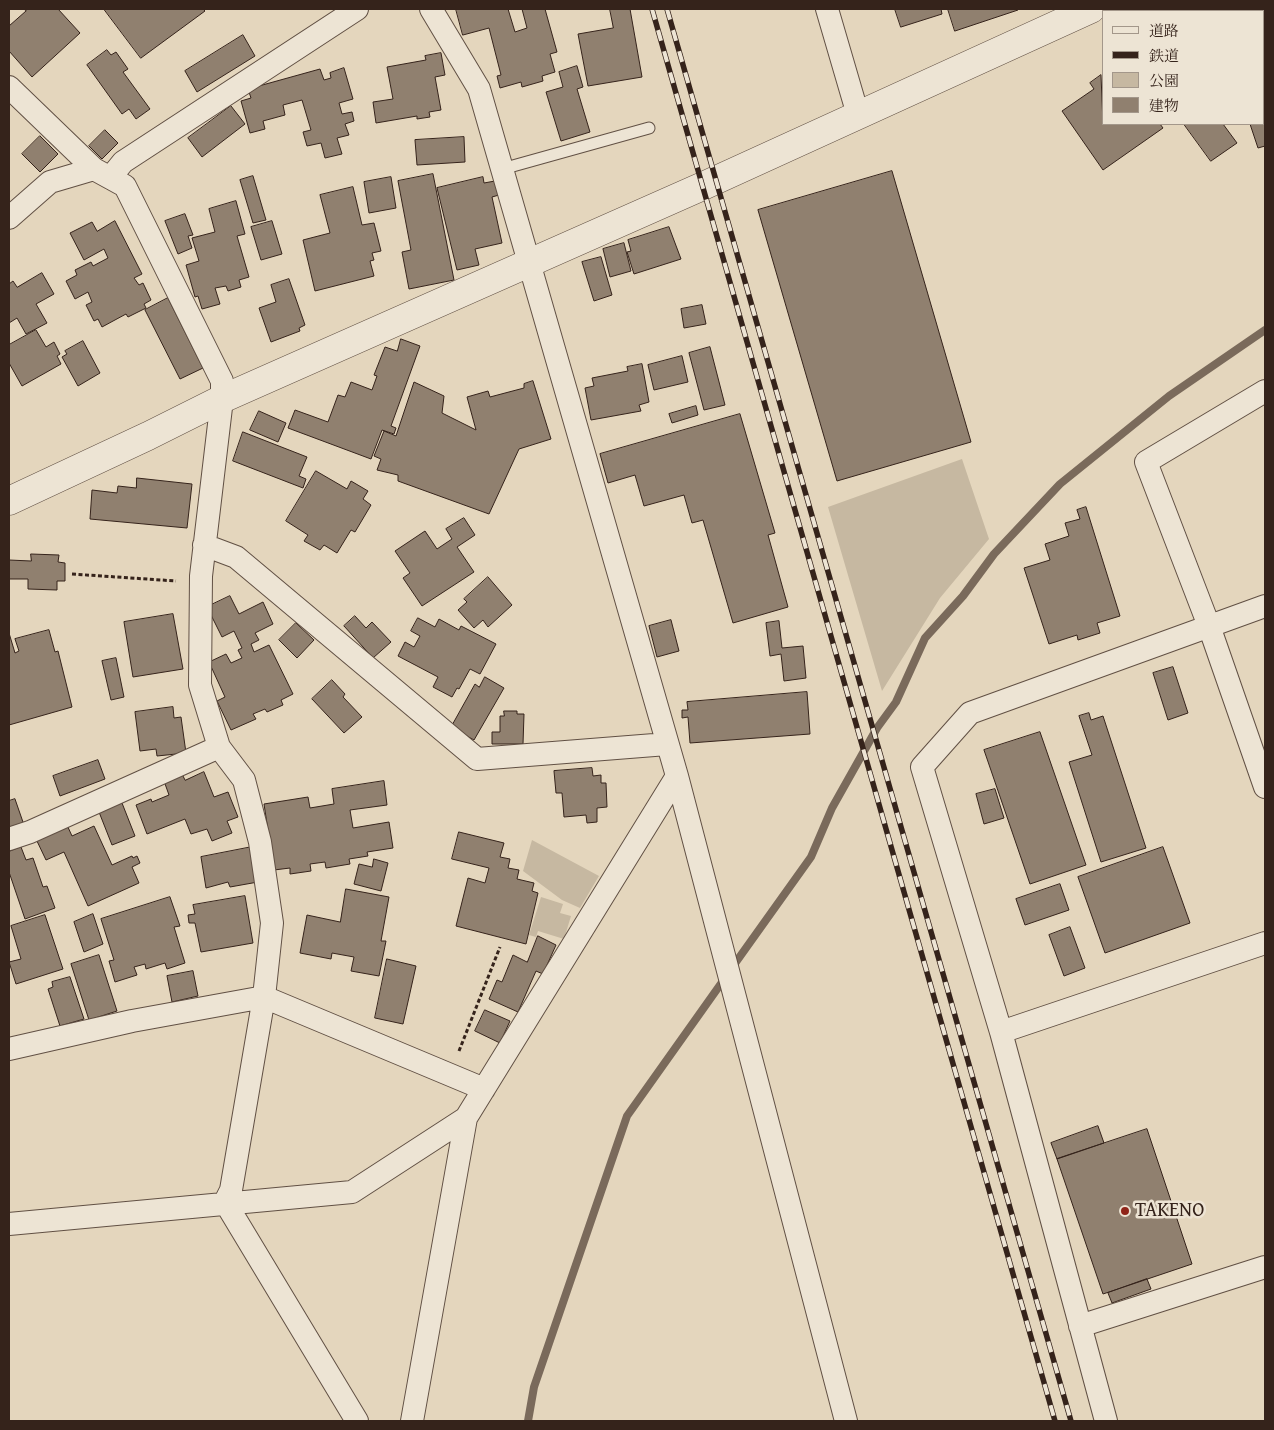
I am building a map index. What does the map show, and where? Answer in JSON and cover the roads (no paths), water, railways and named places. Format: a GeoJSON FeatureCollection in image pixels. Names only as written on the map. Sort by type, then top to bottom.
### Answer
{"type":"FeatureCollection","features":[{"type":"Feature","properties":{"kind":"street"},"geometry":{"type":"LineString","coordinates":[[9,218],[50,182],[102,174],[123,162],[356,9]]}},
{"type":"Feature","properties":{"kind":"street"},"geometry":{"type":"LineString","coordinates":[[431,9],[479,89],[677,776],[846,1421]]}},
{"type":"Feature","properties":{"kind":"street"},"geometry":{"type":"LineString","coordinates":[[827,9],[858,115]]}},
{"type":"Feature","properties":{"kind":"street"},"geometry":{"type":"LineString","coordinates":[[9,501],[222,399],[703,186],[1091,9]]}},
{"type":"Feature","properties":{"kind":"street"},"geometry":{"type":"LineString","coordinates":[[9,86],[102,174],[125,186],[222,380],[222,399],[200,582],[200,685],[219,747],[244,780],[260,842],[272,923],[264,997],[231,1190],[225,1202]]}},
{"type":"Feature","properties":{"kind":"street"},"geometry":{"type":"LineString","coordinates":[[1265,391],[1146,462],[1209,626],[1265,787]]}},
{"type":"Feature","properties":{"kind":"street"},"geometry":{"type":"LineString","coordinates":[[204,545],[236,557],[477,760],[667,744]]}},
{"type":"Feature","properties":{"kind":"street"},"geometry":{"type":"LineString","coordinates":[[1106,1421],[1001,1032],[922,767],[970,713],[1265,606]]}},
{"type":"Feature","properties":{"kind":"street"},"geometry":{"type":"LineString","coordinates":[[9,839],[30,832],[219,747]]}},
{"type":"Feature","properties":{"kind":"street"},"geometry":{"type":"LineString","coordinates":[[412,1421],[466,1118],[677,776]]}},
{"type":"Feature","properties":{"kind":"street"},"geometry":{"type":"LineString","coordinates":[[1001,1032],[1265,944]]}},
{"type":"Feature","properties":{"kind":"street"},"geometry":{"type":"LineString","coordinates":[[9,1049],[132,1022],[264,997],[484,1089]]}},
{"type":"Feature","properties":{"kind":"street"},"geometry":{"type":"LineString","coordinates":[[9,1224],[225,1202],[352,1192],[466,1118]]}},
{"type":"Feature","properties":{"kind":"street"},"geometry":{"type":"LineString","coordinates":[[225,1202],[357,1421]]}},
{"type":"Feature","properties":{"kind":"street"},"geometry":{"type":"LineString","coordinates":[[1080,1326],[1265,1267]]}},
{"type":"Feature","properties":{"kind":"lane"},"geometry":{"type":"LineString","coordinates":[[502,169],[649,128]]}},
{"type":"Feature","properties":{"kind":"waterway"},"geometry":{"type":"LineString","coordinates":[[731,969],[811,857],[832,808],[877,728],[896,702],[925,638],[963,596],[994,554],[1060,484],[1169,396],[1265,330]]}},
{"type":"Feature","properties":{"kind":"waterway"},"geometry":{"type":"LineString","coordinates":[[528,1421],[534,1387],[627,1116],[725,978]]}},
{"type":"Feature","properties":{"kind":"railway"},"geometry":{"type":"LineString","coordinates":[[652,9],[1055,1421]]}},
{"type":"Feature","properties":{"kind":"railway"},"geometry":{"type":"LineString","coordinates":[[667,9],[1071,1421]]}},
{"type":"Feature","properties":{"kind":"place","name":"TAKENO"},"geometry":{"type":"Point","coordinates":[1125,1211]}}]}
